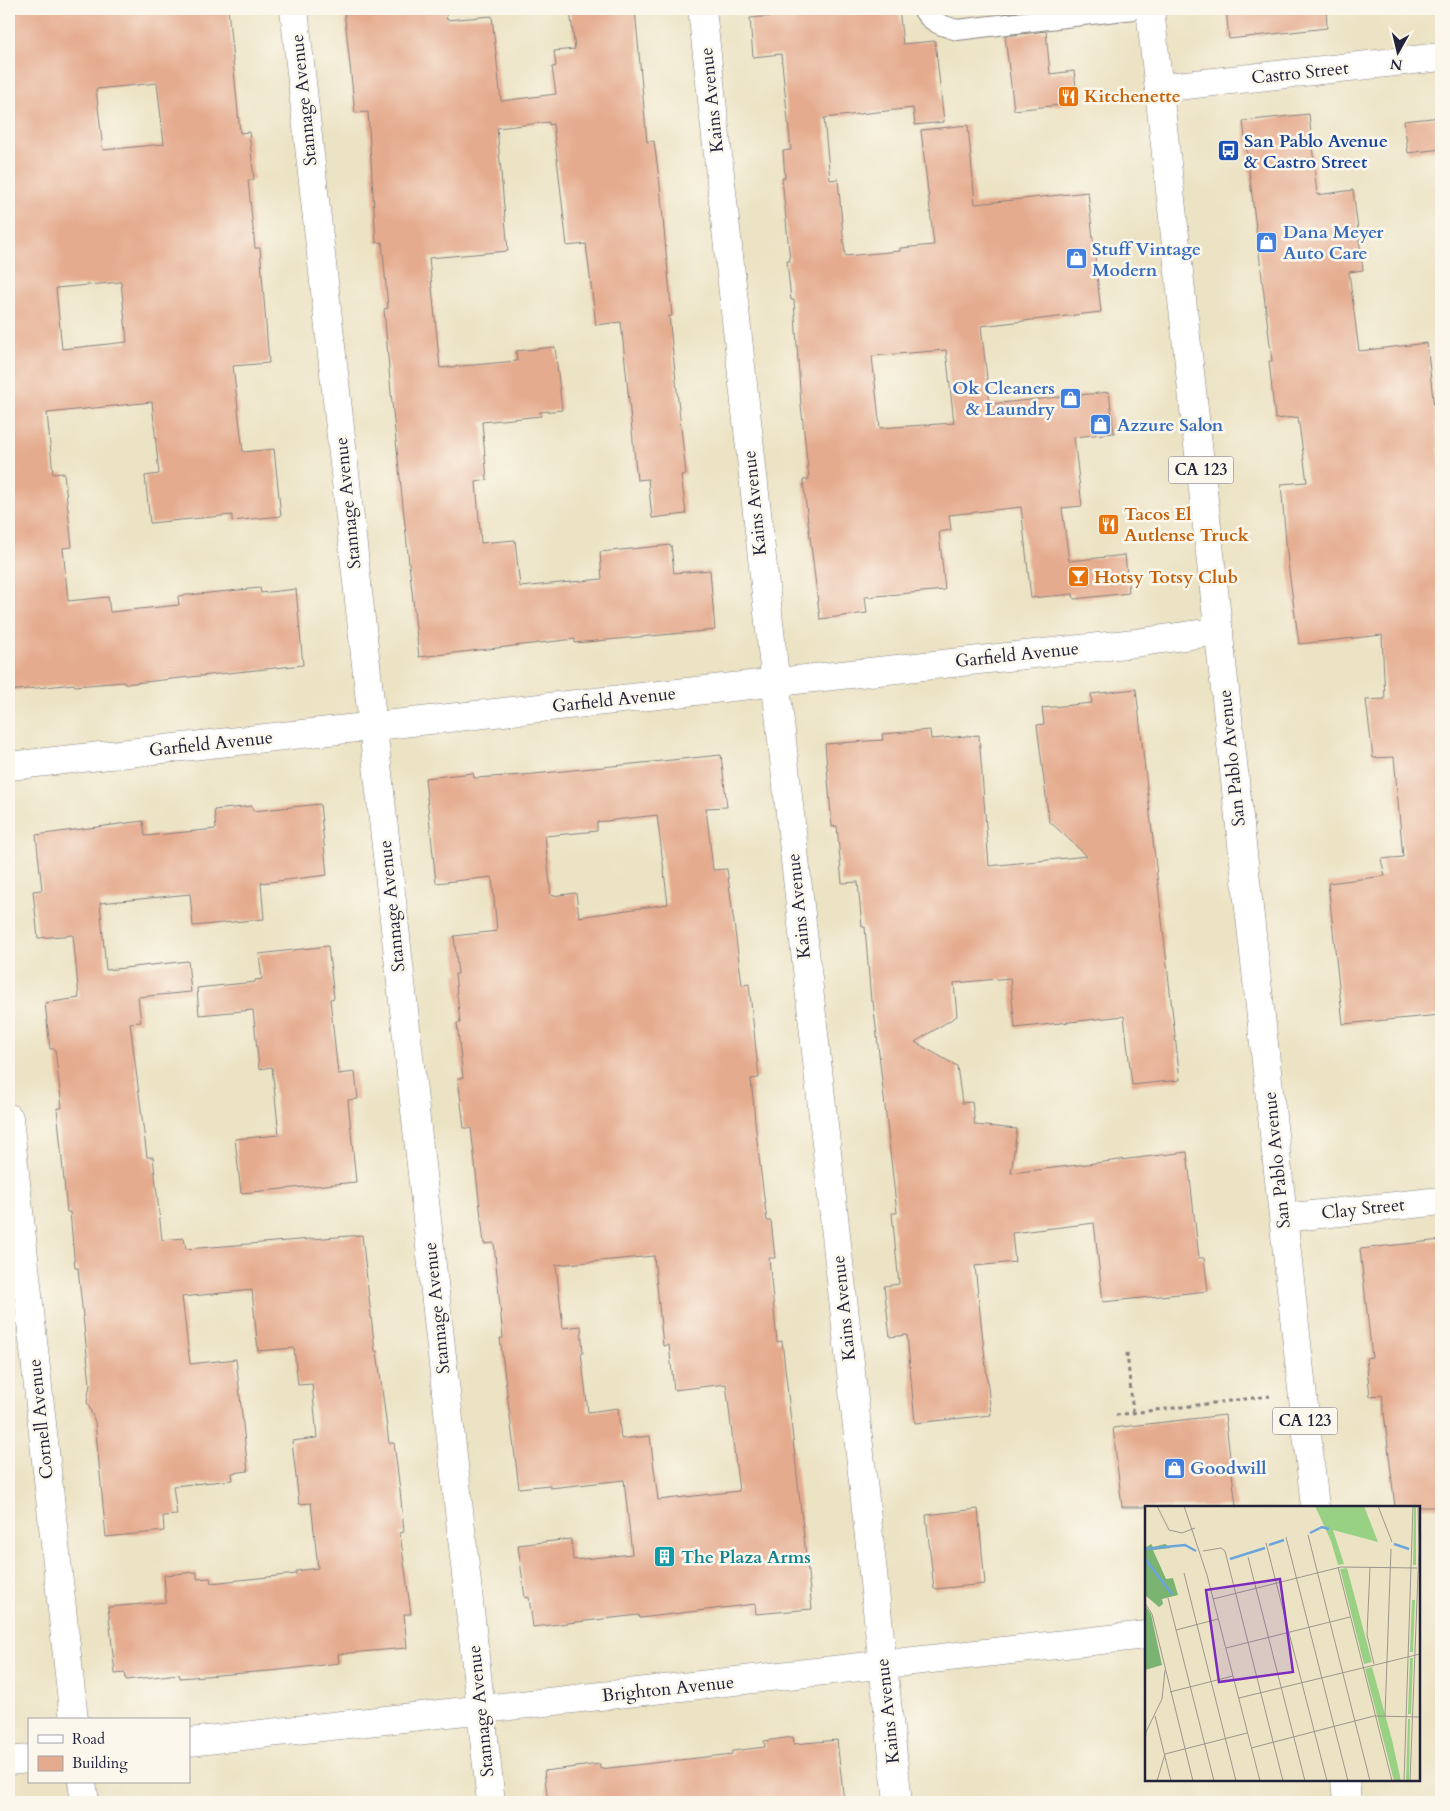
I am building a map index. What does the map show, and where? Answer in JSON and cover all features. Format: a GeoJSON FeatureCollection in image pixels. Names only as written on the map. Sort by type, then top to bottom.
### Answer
{"type":"FeatureCollection","features":[{"type":"Feature","properties":{"kind":"street","name":"Stannage Avenue"},"geometry":{"type":"LineString","coordinates":[[294,9],[491,1802]]}},
{"type":"Feature","properties":{"kind":"street","name":"Kains Avenue"},"geometry":{"type":"LineString","coordinates":[[702,9],[774,682],[898,1802]]}},
{"type":"Feature","properties":{"kind":"street","name":"San Pablo Avenue"},"geometry":{"type":"LineString","coordinates":[[1150,9],[1315,1506]]}},
{"type":"Feature","properties":{"kind":"street","name":"Castro Street"},"geometry":{"type":"LineString","coordinates":[[1159,88],[1441,57]]}},
{"type":"Feature","properties":{"kind":"street","name":"Garfield Avenue"},"geometry":{"type":"LineString","coordinates":[[9,766],[1135,643],[1219,631]]}},
{"type":"Feature","properties":{"kind":"street","name":"Cornell Avenue"},"geometry":{"type":"LineString","coordinates":[[9,1118],[74,1718]]}},
{"type":"Feature","properties":{"kind":"street","name":"Clay Street"},"geometry":{"type":"LineString","coordinates":[[1284,1218],[1441,1201]]}},
{"type":"Feature","properties":{"kind":"street","name":"Brighton Avenue"},"geometry":{"type":"LineString","coordinates":[[190,1742],[1145,1635]]}},
{"type":"Feature","properties":{"kind":"street"},"geometry":{"type":"LineString","coordinates":[[9,1761],[28,1759]]}},
{"type":"Feature","properties":{"kind":"street"},"geometry":{"type":"LineString","coordinates":[[1345,1781],[1347,1802]]}},
{"type":"Feature","properties":{"kind":"street"},"geometry":{"type":"LineString","coordinates":[[82,1784],[85,1802]]}},
{"type":"Feature","properties":{"kind":"lane"},"geometry":{"type":"LineString","coordinates":[[922,9],[941,26],[957,30],[1133,9]]}},
{"type":"Feature","properties":{"kind":"path"},"geometry":{"type":"LineString","coordinates":[[1126,1352],[1133,1413]]}},
{"type":"Feature","properties":{"kind":"path"},"geometry":{"type":"LineString","coordinates":[[1116,1415],[1302,1392]]}},
{"type":"Feature","properties":{"kind":"building"},"geometry":{"type":"Polygon","coordinates":[[[9,9],[228,9],[240,133],[249,132],[254,180],[248,180],[255,248],[260,248],[269,363],[233,366],[243,452],[274,449],[281,516],[232,521],[232,515],[150,523],[145,476],[159,474],[152,402],[47,413],[53,474],[64,473],[72,547],[63,548],[68,601],[108,597],[110,612],[179,605],[178,596],[260,588],[261,593],[296,589],[303,665],[125,684],[124,682],[75,686],[74,684],[9,691],[9,9]],[[157,83],[96,89],[103,150],[164,144],[157,83]],[[121,282],[56,288],[62,349],[127,342],[121,282]]]}},
{"type":"Feature","properties":{"kind":"building"},"geometry":{"type":"Polygon","coordinates":[[[344,9],[445,9],[447,20],[492,16],[501,101],[556,94],[552,67],[556,66],[554,51],[575,49],[570,11],[635,9],[647,142],[654,141],[660,186],[672,316],[669,316],[686,474],[681,475],[686,514],[652,518],[648,479],[637,480],[621,322],[596,325],[586,244],[567,246],[553,124],[549,125],[549,122],[497,128],[508,251],[429,258],[440,368],[517,361],[516,351],[555,347],[562,410],[540,412],[541,416],[482,422],[487,480],[476,482],[481,543],[515,540],[520,587],[602,579],[600,552],[671,545],[674,573],[710,570],[715,630],[575,643],[575,639],[419,657],[391,393],[384,309],[388,308],[382,242],[376,243],[368,112],[355,113],[344,9]]]}},
{"type":"Feature","properties":{"kind":"building"},"geometry":{"type":"Polygon","coordinates":[[[852,9],[899,9],[903,44],[935,41],[944,122],[915,125],[913,108],[824,118],[830,180],[838,179],[845,256],[900,251],[900,248],[934,245],[921,130],[968,125],[975,204],[1088,192],[1101,312],[981,326],[990,404],[1109,392],[1114,433],[1074,437],[1082,506],[1062,508],[1069,561],[1125,555],[1129,593],[1074,599],[1073,594],[1031,598],[1021,507],[949,515],[951,530],[939,532],[945,590],[865,597],[867,613],[820,619],[803,480],[809,479],[801,405],[794,300],[791,300],[787,261],[790,261],[782,178],[785,178],[783,151],[791,150],[781,54],[753,57],[750,18],[852,9]],[[946,350],[872,356],[880,428],[954,423],[946,350]]]}},
{"type":"Feature","properties":{"kind":"building"},"geometry":{"type":"Polygon","coordinates":[[[1002,9],[1035,9],[1003,13],[1002,9]]]}},
{"type":"Feature","properties":{"kind":"building"},"geometry":{"type":"Polygon","coordinates":[[[1226,9],[1326,9],[1327,28],[1229,39],[1226,9]]]}},
{"type":"Feature","properties":{"kind":"building"},"geometry":{"type":"Polygon","coordinates":[[[1046,31],[1050,74],[1074,71],[1078,103],[1014,110],[1005,36],[1046,31]]]}},
{"type":"Feature","properties":{"kind":"building"},"geometry":{"type":"Polygon","coordinates":[[[1309,114],[1317,195],[1353,190],[1363,270],[1349,272],[1359,351],[1427,343],[1441,474],[1441,1015],[1343,1024],[1328,883],[1385,876],[1381,859],[1403,857],[1394,757],[1373,758],[1366,700],[1385,699],[1382,635],[1299,644],[1288,564],[1281,484],[1307,482],[1298,417],[1275,419],[1269,361],[1272,361],[1243,121],[1309,114]]]}},
{"type":"Feature","properties":{"kind":"building"},"geometry":{"type":"Polygon","coordinates":[[[1441,117],[1441,149],[1408,153],[1404,121],[1441,117]]]}},
{"type":"Feature","properties":{"kind":"building"},"geometry":{"type":"Polygon","coordinates":[[[1136,689],[1180,1080],[1132,1085],[1124,1016],[1015,1028],[1010,978],[954,983],[957,1016],[915,1042],[957,1066],[962,1103],[972,1102],[975,1125],[1017,1129],[1011,1173],[1187,1152],[1199,1258],[1204,1258],[1208,1291],[1103,1302],[1094,1223],[1012,1233],[1015,1262],[975,1266],[991,1415],[915,1423],[907,1335],[890,1337],[884,1286],[899,1284],[892,1213],[897,1213],[873,1001],[871,1001],[865,927],[862,927],[858,882],[842,883],[837,826],[832,827],[825,744],[883,740],[882,734],[930,730],[931,739],[979,735],[989,866],[1087,856],[1049,821],[1037,725],[1044,724],[1042,708],[1092,703],[1091,694],[1136,689]]]}},
{"type":"Feature","properties":{"kind":"building"},"geometry":{"type":"Polygon","coordinates":[[[721,755],[727,807],[706,808],[713,870],[727,869],[742,985],[749,984],[759,1078],[751,1079],[767,1221],[771,1221],[775,1258],[769,1258],[777,1342],[782,1341],[812,1609],[756,1614],[755,1604],[640,1618],[639,1615],[533,1627],[529,1597],[525,1598],[518,1545],[571,1539],[573,1560],[632,1554],[624,1480],[550,1488],[550,1485],[519,1488],[500,1338],[503,1338],[494,1243],[484,1244],[471,1128],[464,1128],[458,1078],[463,1078],[457,1023],[460,1023],[455,974],[458,974],[454,936],[497,931],[492,877],[436,883],[425,778],[473,773],[474,778],[524,775],[721,755]],[[657,815],[597,822],[597,831],[545,836],[551,896],[576,893],[579,917],[668,904],[657,815]],[[654,1256],[556,1265],[563,1328],[581,1326],[583,1353],[581,1353],[588,1412],[618,1408],[621,1439],[650,1436],[658,1500],[739,1491],[726,1384],[674,1390],[669,1345],[663,1346],[654,1256]]]}},
{"type":"Feature","properties":{"kind":"building"},"geometry":{"type":"Polygon","coordinates":[[[320,804],[327,875],[261,883],[264,919],[193,926],[190,894],[100,903],[106,970],[188,961],[191,992],[138,997],[141,1022],[130,1023],[147,1157],[153,1157],[162,1240],[184,1238],[186,1249],[362,1235],[375,1351],[377,1351],[389,1443],[394,1443],[400,1490],[404,1532],[400,1533],[411,1614],[404,1614],[407,1648],[338,1654],[339,1663],[281,1670],[180,1678],[179,1674],[126,1680],[125,1673],[115,1674],[108,1607],[166,1602],[164,1575],[197,1572],[197,1579],[210,1578],[211,1583],[296,1574],[296,1571],[318,1568],[311,1503],[299,1504],[292,1441],[317,1438],[312,1384],[298,1385],[294,1348],[258,1351],[252,1290],[182,1297],[190,1364],[236,1359],[248,1471],[232,1473],[233,1480],[173,1486],[177,1515],[163,1516],[164,1531],[106,1537],[95,1422],[87,1402],[90,1384],[78,1268],[75,1268],[70,1212],[67,1212],[57,1108],[62,1108],[55,1049],[50,1049],[45,1003],[79,998],[73,935],[38,938],[33,891],[42,890],[36,835],[143,821],[145,836],[216,829],[214,810],[252,806],[253,811],[320,804]]]}},
{"type":"Feature","properties":{"kind":"building"},"geometry":{"type":"Polygon","coordinates":[[[328,946],[334,998],[330,999],[338,1074],[355,1072],[358,1099],[348,1100],[356,1182],[241,1193],[235,1139],[279,1135],[272,1067],[259,1069],[253,1010],[199,1015],[197,988],[255,982],[255,980],[262,979],[259,954],[328,946]]]}},
{"type":"Feature","properties":{"kind":"building"},"geometry":{"type":"Polygon","coordinates":[[[1441,1240],[1441,1507],[1395,1506],[1382,1395],[1370,1396],[1366,1358],[1372,1357],[1360,1249],[1441,1240]]]}},
{"type":"Feature","properties":{"kind":"building","name":"Goodwill"},"geometry":{"type":"Polygon","coordinates":[[[1225,1415],[1236,1506],[1122,1507],[1113,1428],[1225,1415]]]}},
{"type":"Feature","properties":{"kind":"building"},"geometry":{"type":"Polygon","coordinates":[[[978,1509],[985,1584],[934,1589],[926,1515],[978,1509]]]}},
{"type":"Feature","properties":{"kind":"building"},"geometry":{"type":"Polygon","coordinates":[[[793,1737],[794,1744],[837,1740],[844,1802],[548,1802],[544,1771],[600,1764],[600,1769],[732,1754],[732,1751],[765,1747],[764,1741],[793,1737]]]}},
{"type":"Feature","properties":{"kind":"place","name":"Kitchenette"},"geometry":{"type":"Point","coordinates":[1068,96]}},
{"type":"Feature","properties":{"kind":"place","name":"San Pablo Avenue & Castro Street"},"geometry":{"type":"Point","coordinates":[1228,151]}},
{"type":"Feature","properties":{"kind":"place","name":"Dana Meyer Auto Care"},"geometry":{"type":"Point","coordinates":[1267,242]}},
{"type":"Feature","properties":{"kind":"place","name":"Stuff Vintage Modern"},"geometry":{"type":"Point","coordinates":[1076,259]}},
{"type":"Feature","properties":{"kind":"place","name":"Ok Cleaners & Laundry"},"geometry":{"type":"Point","coordinates":[1071,398]}},
{"type":"Feature","properties":{"kind":"place","name":"Azzure Salon"},"geometry":{"type":"Point","coordinates":[1101,425]}},
{"type":"Feature","properties":{"kind":"place","name":"Tacos El Autlense Truck"},"geometry":{"type":"Point","coordinates":[1108,524]}},
{"type":"Feature","properties":{"kind":"place","name":"Hotsy Totsy Club"},"geometry":{"type":"Point","coordinates":[1078,577]}},
{"type":"Feature","properties":{"kind":"place","name":"Goodwill"},"geometry":{"type":"Point","coordinates":[1174,1468]}},
{"type":"Feature","properties":{"kind":"place","name":"The Plaza Arms"},"geometry":{"type":"Point","coordinates":[665,1557]}}]}
